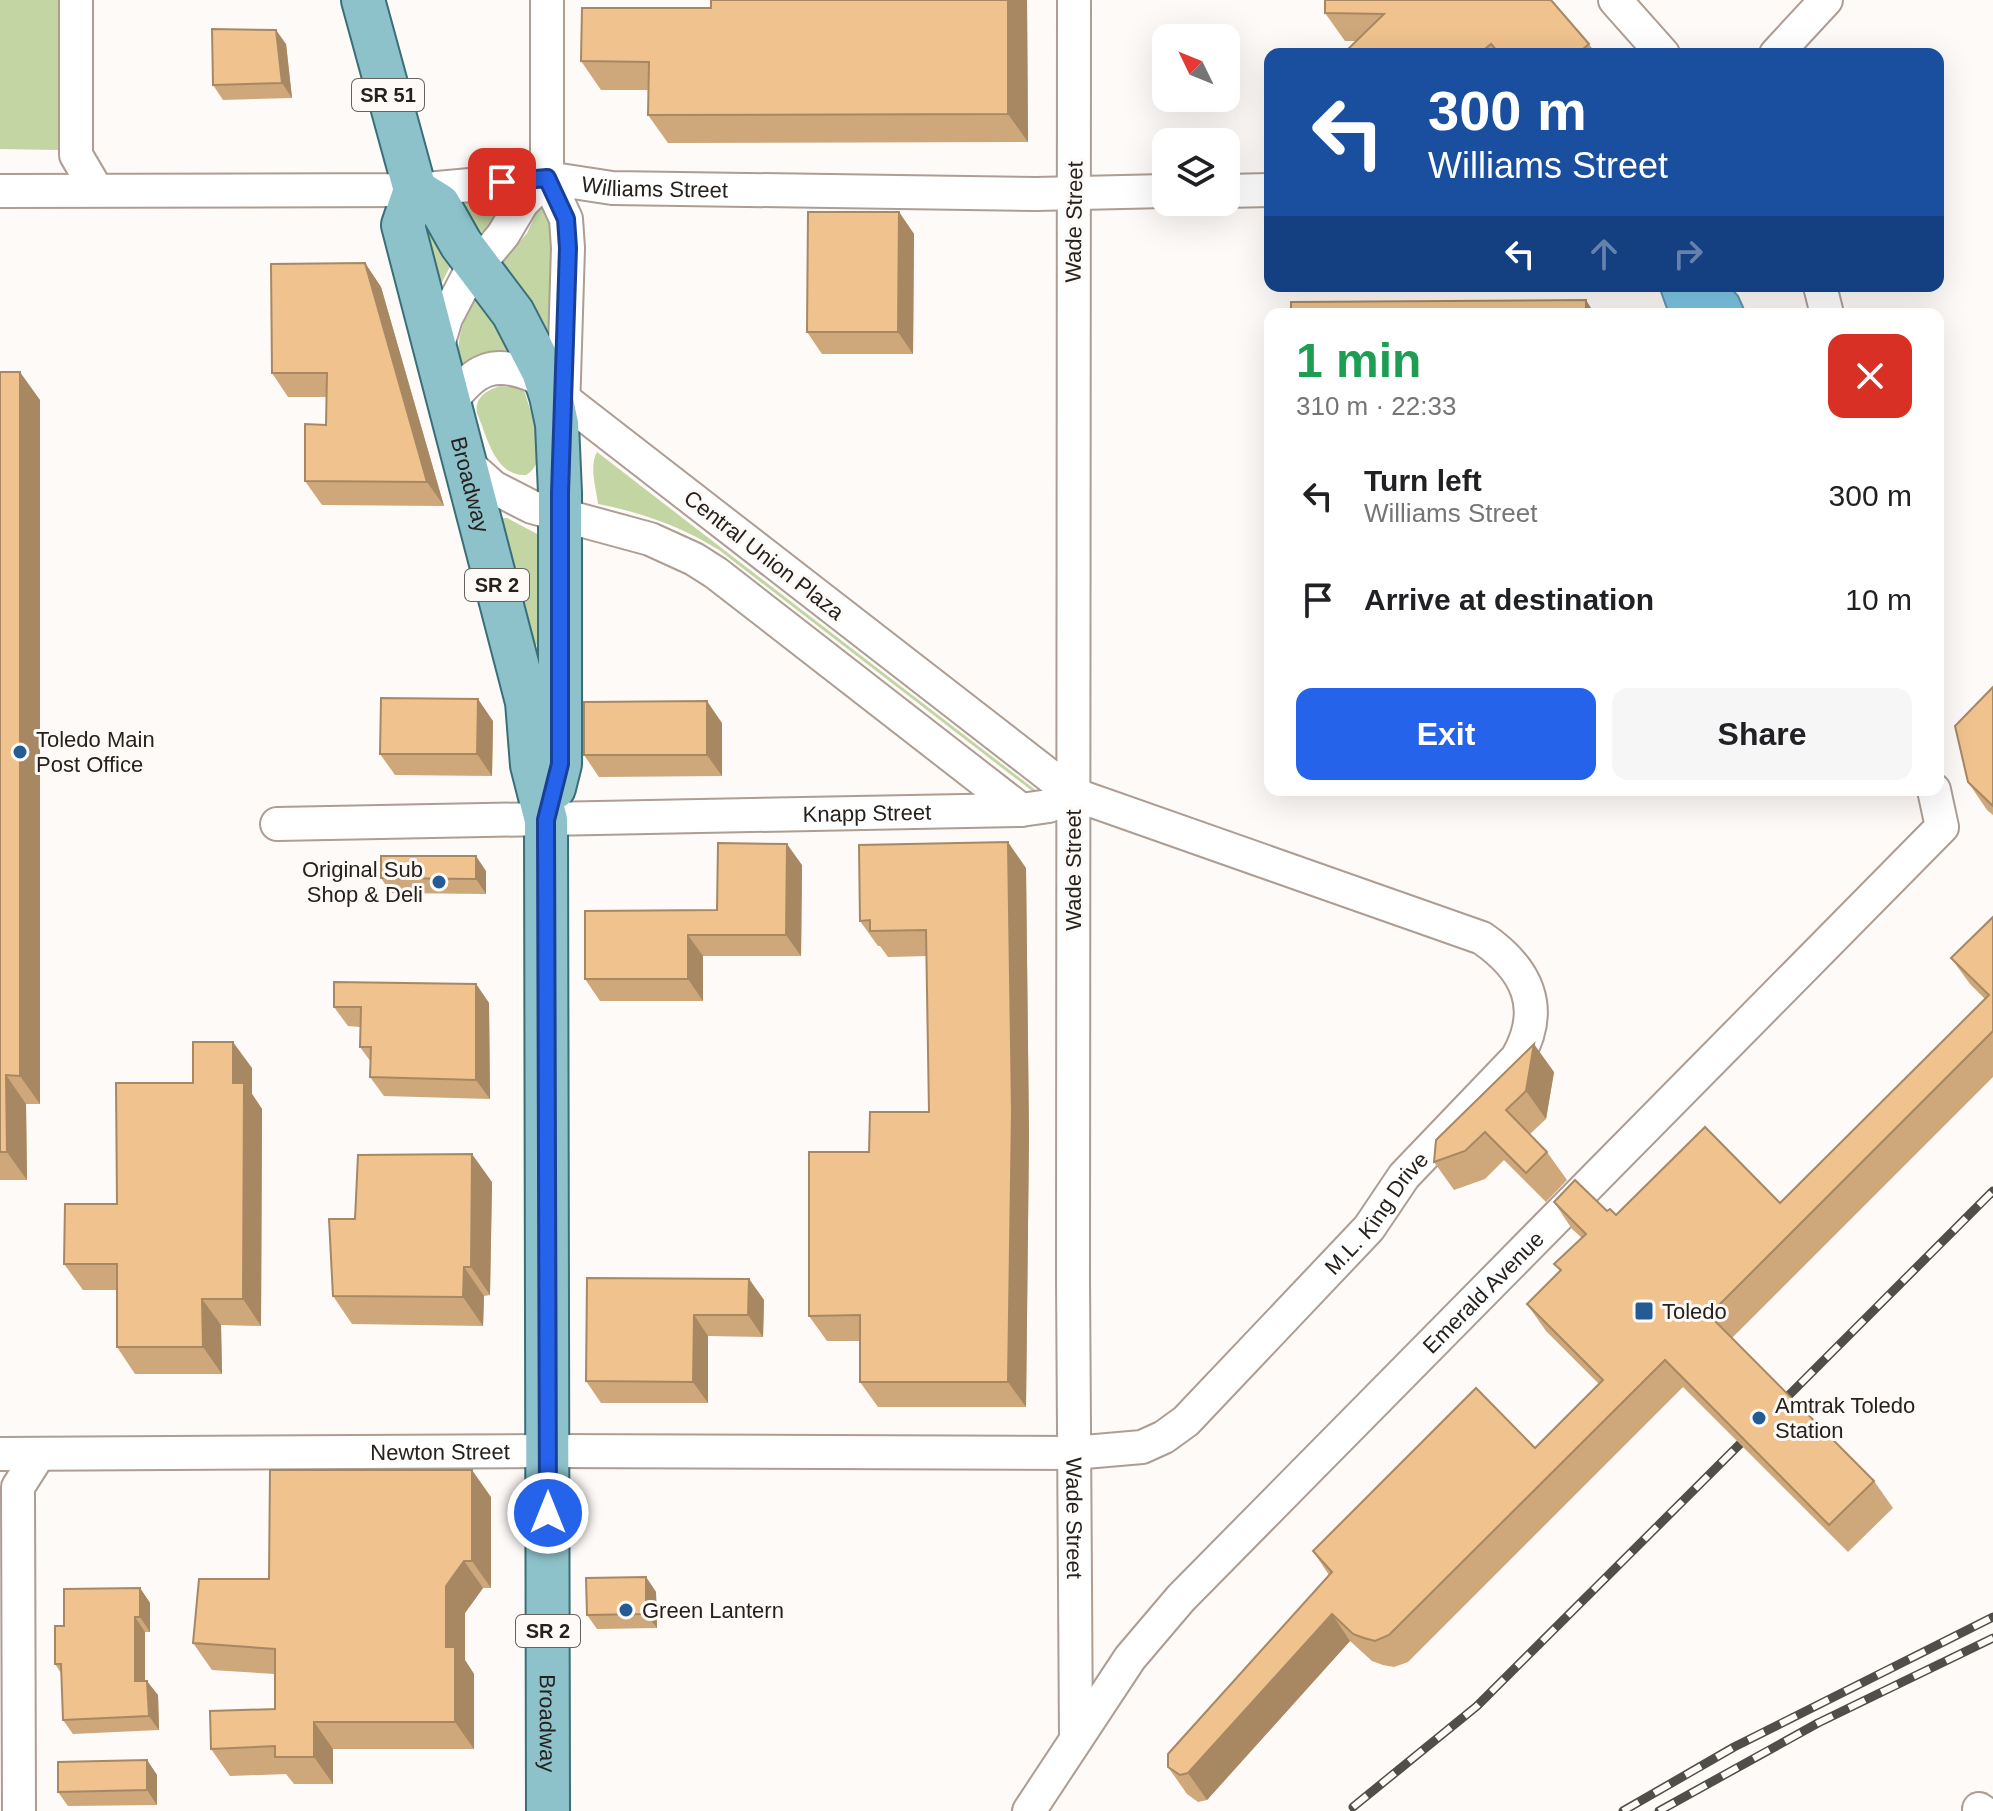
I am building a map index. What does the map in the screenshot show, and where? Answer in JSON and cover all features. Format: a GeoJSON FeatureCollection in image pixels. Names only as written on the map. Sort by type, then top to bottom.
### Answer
{"type":"FeatureCollection","features":[{"type":"Feature","properties":{"kind":"main road","name":"SR 51"},"geometry":{"type":"LineString","coordinates":[[363,0],[415,190]]}},
{"type":"Feature","properties":{"kind":"main road","name":"SR 2"},"geometry":{"type":"LineString","coordinates":[[436,352],[403,225],[415,190],[439,205],[447,225],[513,313],[556,392],[560,504]]}},
{"type":"Feature","properties":{"kind":"main road","name":"Broadway"},"geometry":{"type":"LineString","coordinates":[[436,352],[527,702],[532,765],[546,820],[548,1811]]}},
{"type":"Feature","properties":{"kind":"main road","name":"Broadway"},"geometry":{"type":"LineString","coordinates":[[546,820],[560,764],[560,504]]}},
{"type":"Feature","properties":{"kind":"street"},"geometry":{"type":"LineString","coordinates":[[76,0],[76,155],[96,189]]}},
{"type":"Feature","properties":{"kind":"street"},"geometry":{"type":"LineString","coordinates":[[547,0],[547,178],[566,219],[556,392]]}},
{"type":"Feature","properties":{"kind":"street","name":"Wade Street"},"geometry":{"type":"LineString","coordinates":[[1074,0],[1073,1453],[1076,1739]]}},
{"type":"Feature","properties":{"kind":"street"},"geometry":{"type":"LineString","coordinates":[[1615,0],[1658,48]]}},
{"type":"Feature","properties":{"kind":"street"},"geometry":{"type":"LineString","coordinates":[[1782,48],[1826,0]]}},
{"type":"Feature","properties":{"kind":"street"},"geometry":{"type":"LineString","coordinates":[[436,352],[446,318],[459,291],[503,235],[522,203],[547,178]]}},
{"type":"Feature","properties":{"kind":"street","name":"Williams Street"},"geometry":{"type":"LineString","coordinates":[[0,191],[415,190],[547,178],[612,188],[916,193],[1152,191]]}},
{"type":"Feature","properties":{"kind":"street"},"geometry":{"type":"LineString","coordinates":[[1240,191],[1264,190]]}},
{"type":"Feature","properties":{"kind":"street","name":"Central Union Plaza"},"geometry":{"type":"LineString","coordinates":[[450,403],[464,384],[486,369],[501,367],[517,369],[556,392],[1073,794]]}},
{"type":"Feature","properties":{"kind":"street","name":"Central Union Plaza"},"geometry":{"type":"LineString","coordinates":[[464,461],[493,487],[532,507],[560,504],[694,559],[1021,810]]}},
{"type":"Feature","properties":{"kind":"street","name":"Knapp Street"},"geometry":{"type":"LineString","coordinates":[[277,824],[1021,810],[1049,806],[1073,794]]}},
{"type":"Feature","properties":{"kind":"street","name":"M.L. King Drive"},"geometry":{"type":"LineString","coordinates":[[1073,794],[1482,938],[1503,954],[1520,975],[1527,988],[1531,1022],[1528,1038],[1517,1058],[1404,1176],[1369,1228],[1186,1421],[1164,1437],[1142,1447],[1073,1453]]}},
{"type":"Feature","properties":{"kind":"street","name":"Emerald Avenue"},"geometry":{"type":"LineString","coordinates":[[1029,1811],[1130,1658],[1181,1598],[1942,827],[1935,796]]}},
{"type":"Feature","properties":{"kind":"street","name":"Newton Street"},"geometry":{"type":"LineString","coordinates":[[0,1454],[548,1451],[1073,1453]]}},
{"type":"Feature","properties":{"kind":"street"},"geometry":{"type":"LineString","coordinates":[[19,1811],[18,1487],[39,1454]]}},
{"type":"Feature","properties":{"kind":"green space"},"geometry":{"type":"Polygon","coordinates":[[[0,0],[59,0],[58,150],[0,149],[0,0]]]}},
{"type":"Feature","properties":{"kind":"green space"},"geometry":{"type":"Polygon","coordinates":[[[503,195],[504,200],[494,220],[477,234],[458,201],[503,195]]]}},
{"type":"Feature","properties":{"kind":"green space"},"geometry":{"type":"Polygon","coordinates":[[[543,198],[553,200],[552,335],[548,334],[502,263],[527,233],[543,198]]]}},
{"type":"Feature","properties":{"kind":"green space"},"geometry":{"type":"Polygon","coordinates":[[[429,230],[452,263],[441,284],[436,283],[429,230]]]}},
{"type":"Feature","properties":{"kind":"green space"},"geometry":{"type":"Polygon","coordinates":[[[476,297],[482,299],[511,349],[480,354],[460,366],[458,349],[461,331],[476,297]]]}},
{"type":"Feature","properties":{"kind":"green space"},"geometry":{"type":"Polygon","coordinates":[[[500,386],[522,388],[535,425],[538,459],[526,475],[515,474],[500,462],[477,413],[482,395],[500,386]]]}},
{"type":"Feature","properties":{"kind":"green space"},"geometry":{"type":"Polygon","coordinates":[[[597,452],[1051,802],[1049,804],[719,550],[661,521],[598,504],[593,470],[597,452]]]}},
{"type":"Feature","properties":{"kind":"green space"},"geometry":{"type":"Polygon","coordinates":[[[501,518],[507,518],[539,535],[540,644],[531,647],[498,523],[501,518]]]}},
{"type":"Feature","properties":{"kind":"water"},"geometry":{"type":"Polygon","coordinates":[[[1661,292],[1734,292],[1743,308],[1667,308],[1661,292]]]}},
{"type":"Feature","properties":{"kind":"building"},"geometry":{"type":"Polygon","coordinates":[[[711,0],[1008,0],[1008,114],[648,115],[649,62],[581,61],[582,8],[711,8],[711,0]]]}},
{"type":"Feature","properties":{"kind":"building"},"geometry":{"type":"Polygon","coordinates":[[[1325,0],[1551,0],[1589,44],[1584,48],[1495,48],[1491,44],[1486,48],[1349,48],[1384,14],[1325,13],[1325,0]]]}},
{"type":"Feature","properties":{"kind":"building"},"geometry":{"type":"Polygon","coordinates":[[[212,29],[276,30],[282,83],[213,85],[212,29]]]}},
{"type":"Feature","properties":{"kind":"building"},"geometry":{"type":"Polygon","coordinates":[[[808,212],[899,212],[898,332],[807,332],[808,212]]]}},
{"type":"Feature","properties":{"kind":"building"},"geometry":{"type":"Polygon","coordinates":[[[365,263],[427,482],[305,481],[305,424],[326,425],[327,373],[272,373],[271,264],[365,263]]]}},
{"type":"Feature","properties":{"kind":"building"},"geometry":{"type":"Polygon","coordinates":[[[1586,300],[1586,308],[1291,308],[1291,302],[1586,300]]]}},
{"type":"Feature","properties":{"kind":"building"},"geometry":{"type":"Polygon","coordinates":[[[0,372],[20,372],[20,1076],[6,1075],[7,1152],[0,1152],[0,372]]]}},
{"type":"Feature","properties":{"kind":"building"},"geometry":{"type":"Polygon","coordinates":[[[1993,687],[1993,806],[1968,782],[1955,726],[1993,687]]]}},
{"type":"Feature","properties":{"kind":"building"},"geometry":{"type":"Polygon","coordinates":[[[381,698],[478,699],[477,754],[380,754],[381,698]]]}},
{"type":"Feature","properties":{"kind":"building"},"geometry":{"type":"Polygon","coordinates":[[[707,701],[707,755],[584,755],[584,702],[707,701]]]}},
{"type":"Feature","properties":{"kind":"building"},"geometry":{"type":"Polygon","coordinates":[[[1008,842],[1012,1111],[1008,1382],[860,1382],[860,1315],[809,1316],[809,1152],[869,1152],[870,1112],[929,1112],[926,930],[870,931],[870,920],[860,921],[859,845],[1008,842]]]}},
{"type":"Feature","properties":{"kind":"building"},"geometry":{"type":"Polygon","coordinates":[[[718,843],[787,844],[786,935],[688,935],[688,979],[585,979],[585,911],[717,910],[718,843]]]}},
{"type":"Feature","properties":{"kind":"building"},"geometry":{"type":"Polygon","coordinates":[[[381,856],[476,856],[476,879],[381,878],[381,856]]]}},
{"type":"Feature","properties":{"kind":"building","name":"Amtrak Toledo Station"},"geometry":{"type":"Polygon","coordinates":[[[1993,917],[1993,1031],[1709,1315],[1874,1481],[1829,1525],[1665,1360],[1389,1635],[1375,1641],[1353,1634],[1332,1614],[1188,1773],[1180,1775],[1168,1767],[1168,1754],[1332,1572],[1313,1551],[1476,1388],[1535,1448],[1603,1380],[1527,1304],[1561,1270],[1554,1264],[1586,1234],[1554,1202],[1575,1180],[1607,1211],[1610,1209],[1616,1215],[1705,1127],[1780,1203],[1989,995],[1951,958],[1993,917]]]}},
{"type":"Feature","properties":{"kind":"building"},"geometry":{"type":"Polygon","coordinates":[[[334,982],[476,984],[476,1080],[370,1077],[371,1047],[360,1047],[361,1007],[334,1007],[334,982]]]}},
{"type":"Feature","properties":{"kind":"building"},"geometry":{"type":"Polygon","coordinates":[[[193,1042],[233,1042],[233,1083],[244,1083],[243,1299],[202,1299],[203,1347],[117,1347],[117,1264],[64,1264],[65,1204],[117,1204],[116,1083],[193,1083],[193,1042]]]}},
{"type":"Feature","properties":{"kind":"building"},"geometry":{"type":"Polygon","coordinates":[[[1534,1044],[1526,1091],[1506,1110],[1547,1152],[1526,1173],[1485,1132],[1465,1151],[1434,1162],[1436,1140],[1534,1044]]]}},
{"type":"Feature","properties":{"kind":"building"},"geometry":{"type":"Polygon","coordinates":[[[472,1154],[471,1267],[464,1267],[463,1297],[333,1296],[329,1219],[355,1219],[358,1155],[472,1154]]]}},
{"type":"Feature","properties":{"kind":"building"},"geometry":{"type":"Polygon","coordinates":[[[587,1278],[749,1279],[748,1315],[694,1315],[693,1382],[586,1381],[587,1278]]]}},
{"type":"Feature","properties":{"kind":"building"},"geometry":{"type":"Polygon","coordinates":[[[270,1470],[472,1470],[472,1561],[464,1561],[446,1586],[446,1647],[455,1647],[455,1722],[314,1722],[314,1757],[275,1757],[275,1746],[211,1749],[210,1711],[275,1709],[275,1649],[193,1643],[199,1579],[269,1579],[270,1470]]]}},
{"type":"Feature","properties":{"kind":"building"},"geometry":{"type":"Polygon","coordinates":[[[646,1577],[646,1614],[587,1615],[586,1578],[646,1577]]]}},
{"type":"Feature","properties":{"kind":"building"},"geometry":{"type":"Polygon","coordinates":[[[140,1588],[140,1617],[135,1617],[135,1681],[147,1681],[149,1716],[63,1720],[61,1664],[55,1664],[55,1626],[64,1626],[64,1589],[140,1588]]]}},
{"type":"Feature","properties":{"kind":"building"},"geometry":{"type":"Polygon","coordinates":[[[147,1760],[147,1790],[58,1792],[58,1762],[147,1760]]]}},
{"type":"Feature","properties":{"kind":"railway"},"geometry":{"type":"LineString","coordinates":[[1775,1409],[1993,1191]]}},
{"type":"Feature","properties":{"kind":"railway"},"geometry":{"type":"LineString","coordinates":[[1353,1807],[1477,1706],[1755,1429]]}},
{"type":"Feature","properties":{"kind":"railway"},"geometry":{"type":"LineString","coordinates":[[1623,1811],[1734,1747],[1993,1617]]}},
{"type":"Feature","properties":{"kind":"railway"},"geometry":{"type":"LineString","coordinates":[[1659,1811],[1818,1723],[1993,1638]]}},
{"type":"Feature","properties":{"kind":"place","name":"Toledo Main Post Office"},"geometry":{"type":"Point","coordinates":[20,752]}},
{"type":"Feature","properties":{"kind":"place","name":"Original Sub Shop & Deli"},"geometry":{"type":"Point","coordinates":[439,882]}},
{"type":"Feature","properties":{"kind":"place","name":"Toledo"},"geometry":{"type":"Point","coordinates":[1644,1311]}},
{"type":"Feature","properties":{"kind":"place","name":"Amtrak Toledo Station"},"geometry":{"type":"Point","coordinates":[1759,1418]}},
{"type":"Feature","properties":{"kind":"place","name":"Green Lantern"},"geometry":{"type":"Point","coordinates":[626,1610]}},
{"type":"Feature","properties":{"kind":"route"},"geometry":{"type":"LineString","coordinates":[[502,182],[547,178],[566,219],[568,248],[560,493],[560,764],[546,820],[548,1513]]}}]}
